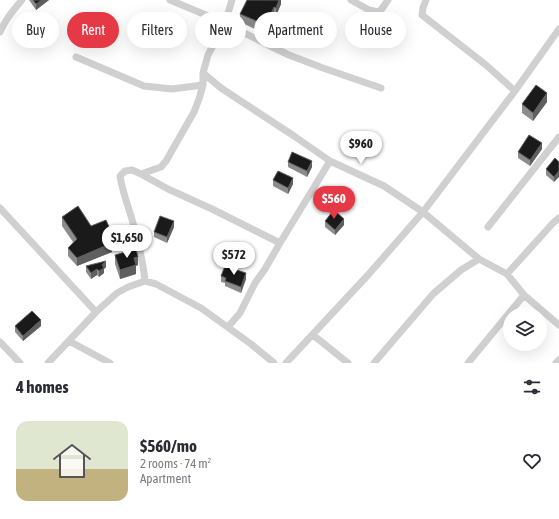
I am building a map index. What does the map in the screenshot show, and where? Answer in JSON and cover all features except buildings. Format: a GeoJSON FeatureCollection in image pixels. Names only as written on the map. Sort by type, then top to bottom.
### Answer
{"type":"FeatureCollection","features":[{"type":"Feature","properties":{"kind":"street"},"geometry":{"type":"LineString","coordinates":[[0,32],[2,26],[22,0]]}},
{"type":"Feature","properties":{"kind":"street"},"geometry":{"type":"LineString","coordinates":[[170,0],[198,12]]}},
{"type":"Feature","properties":{"kind":"street"},"geometry":{"type":"LineString","coordinates":[[228,12],[232,0]]}},
{"type":"Feature","properties":{"kind":"street"},"geometry":{"type":"LineString","coordinates":[[351,0],[369,10],[378,12],[388,0]]}},
{"type":"Feature","properties":{"kind":"street"},"geometry":{"type":"LineString","coordinates":[[426,0],[422,15],[486,65],[515,90]]}},
{"type":"Feature","properties":{"kind":"street"},"geometry":{"type":"LineString","coordinates":[[286,363],[423,212],[559,29]]}},
{"type":"Feature","properties":{"kind":"street"},"geometry":{"type":"LineString","coordinates":[[246,34],[323,68],[381,88]]}},
{"type":"Feature","properties":{"kind":"street"},"geometry":{"type":"LineString","coordinates":[[141,174],[161,167],[166,161],[194,112],[203,85],[203,73],[212,48]]}},
{"type":"Feature","properties":{"kind":"street"},"geometry":{"type":"LineString","coordinates":[[76,57],[144,86],[172,89],[203,85]]}},
{"type":"Feature","properties":{"kind":"street"},"geometry":{"type":"LineString","coordinates":[[203,73],[221,88],[330,161],[384,186],[423,212],[479,258],[507,274],[524,295],[559,325]]}},
{"type":"Feature","properties":{"kind":"street"},"geometry":{"type":"LineString","coordinates":[[488,227],[559,137]]}},
{"type":"Feature","properties":{"kind":"street"},"geometry":{"type":"LineString","coordinates":[[228,327],[240,313],[255,283],[266,269],[280,243],[330,161]]}},
{"type":"Feature","properties":{"kind":"street"},"geometry":{"type":"LineString","coordinates":[[145,281],[138,241],[121,186],[120,176],[125,171],[132,170],[141,174],[168,190],[212,209],[280,243]]}},
{"type":"Feature","properties":{"kind":"street"},"geometry":{"type":"LineString","coordinates":[[0,208],[96,312]]}},
{"type":"Feature","properties":{"kind":"street"},"geometry":{"type":"LineString","coordinates":[[507,274],[559,218]]}},
{"type":"Feature","properties":{"kind":"street"},"geometry":{"type":"LineString","coordinates":[[374,363],[433,294],[461,270],[479,258]]}},
{"type":"Feature","properties":{"kind":"street"},"geometry":{"type":"LineString","coordinates":[[48,363],[96,312],[117,293],[145,281],[156,284],[201,308],[274,363]]}},
{"type":"Feature","properties":{"kind":"street"},"geometry":{"type":"LineString","coordinates":[[468,363],[524,295]]}},
{"type":"Feature","properties":{"kind":"street"},"geometry":{"type":"LineString","coordinates":[[313,334],[348,363]]}},
{"type":"Feature","properties":{"kind":"street"},"geometry":{"type":"LineString","coordinates":[[69,341],[110,363]]}},
{"type":"Feature","properties":{"kind":"street"},"geometry":{"type":"LineString","coordinates":[[0,342],[20,363]]}},
{"type":"Feature","properties":{"kind":"street"},"geometry":{"type":"LineString","coordinates":[[556,363],[559,360]]}}]}
